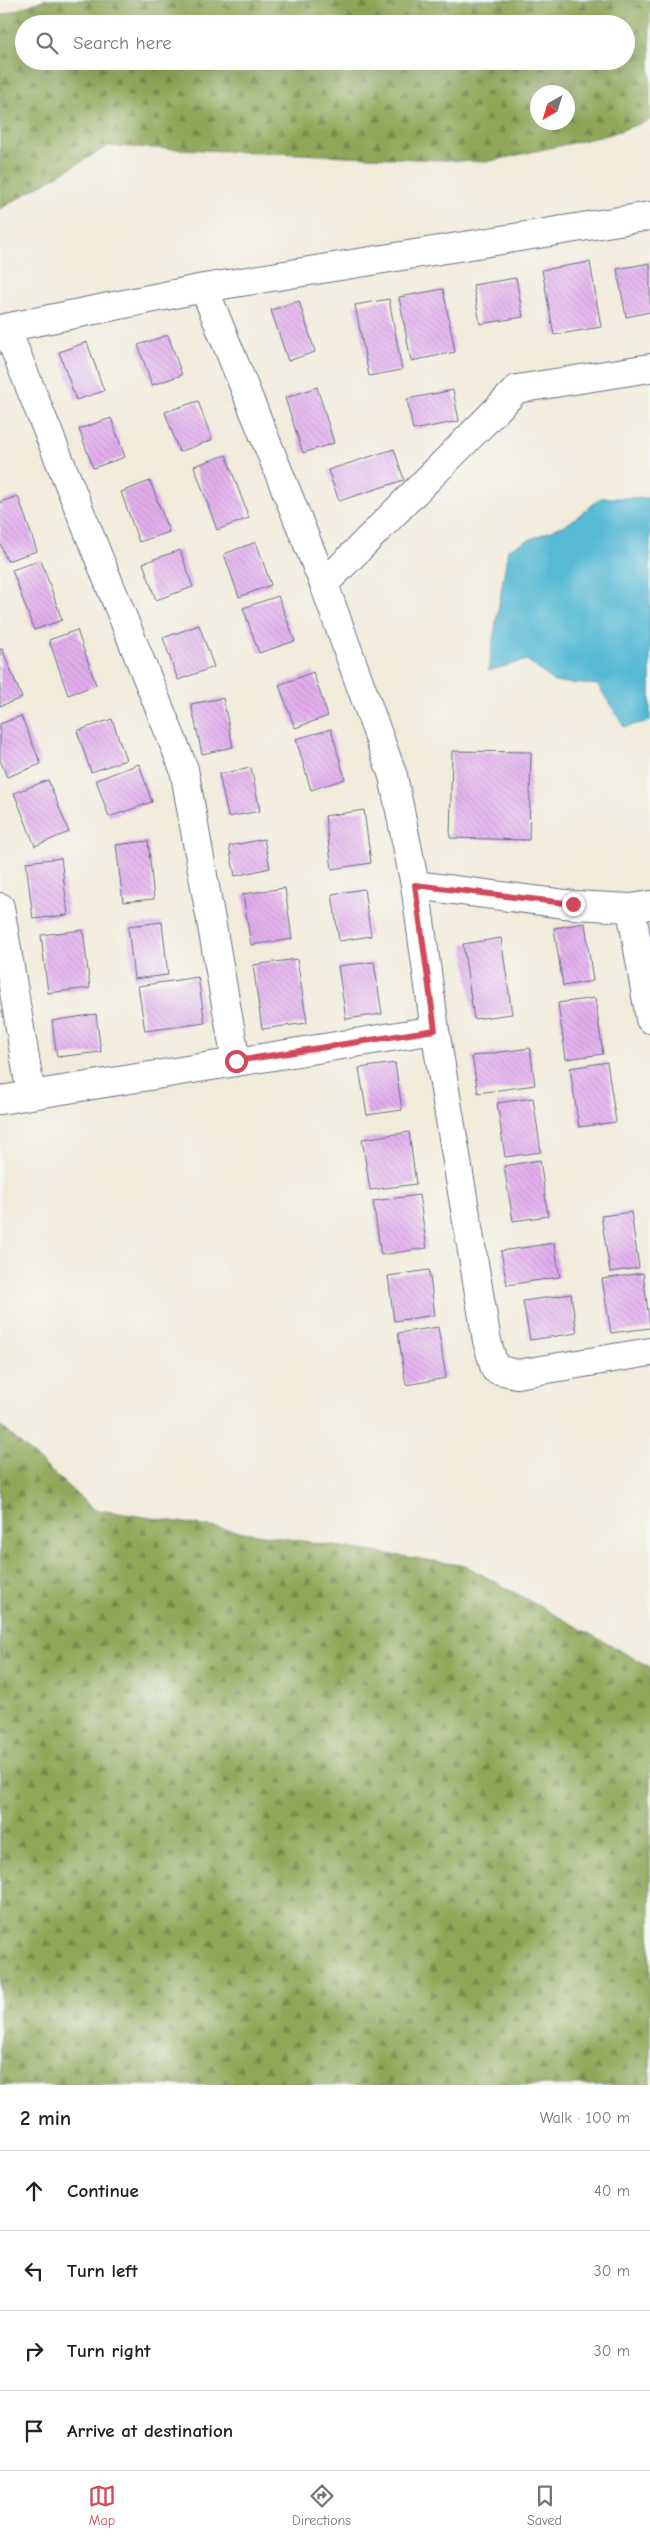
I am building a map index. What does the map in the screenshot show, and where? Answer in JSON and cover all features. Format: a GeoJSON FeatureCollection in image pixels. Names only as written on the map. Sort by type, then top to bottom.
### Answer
{"type":"FeatureCollection","features":[{"type":"Feature","properties":{"kind":"street"},"geometry":{"type":"LineString","coordinates":[[236,1061],[184,769],[3,329],[204,288],[650,216]]}},
{"type":"Feature","properties":{"kind":"street"},"geometry":{"type":"LineString","coordinates":[[204,288],[324,584],[393,776],[415,885],[435,1030],[487,1341],[495,1369],[517,1374],[650,1352]]}},
{"type":"Feature","properties":{"kind":"street"},"geometry":{"type":"LineString","coordinates":[[324,584],[517,389],[650,368]]}},
{"type":"Feature","properties":{"kind":"street"},"geometry":{"type":"LineString","coordinates":[[415,885],[573,904],[641,906],[650,1019]]}},
{"type":"Feature","properties":{"kind":"street"},"geometry":{"type":"LineString","coordinates":[[0,907],[31,1094]]}},
{"type":"Feature","properties":{"kind":"street"},"geometry":{"type":"LineString","coordinates":[[0,1100],[435,1030]]}},
{"type":"Feature","properties":{"kind":"green space"},"geometry":{"type":"Polygon","coordinates":[[[43,0],[650,0],[650,120],[608,135],[486,162],[108,146],[0,209],[0,16],[43,0]]]}},
{"type":"Feature","properties":{"kind":"green space"},"geometry":{"type":"Polygon","coordinates":[[[0,1425],[93,1509],[466,1566],[650,1667],[650,2085],[0,2085],[0,1425]]]}},
{"type":"Feature","properties":{"kind":"water"},"geometry":{"type":"Polygon","coordinates":[[[601,498],[650,498],[650,721],[624,727],[598,685],[554,682],[527,660],[488,671],[508,549],[569,523],[601,498]]]}},
{"type":"Feature","properties":{"kind":"building"},"geometry":{"type":"Polygon","coordinates":[[[590,262],[601,327],[554,335],[542,270],[590,262]]]}},
{"type":"Feature","properties":{"kind":"building"},"geometry":{"type":"Polygon","coordinates":[[[650,263],[650,312],[626,317],[617,269],[650,263]]]}},
{"type":"Feature","properties":{"kind":"building"},"geometry":{"type":"Polygon","coordinates":[[[516,278],[523,317],[480,324],[473,285],[516,278]]]}},
{"type":"Feature","properties":{"kind":"building"},"geometry":{"type":"Polygon","coordinates":[[[443,289],[455,352],[411,361],[399,297],[443,289]]]}},
{"type":"Feature","properties":{"kind":"building"},"geometry":{"type":"Polygon","coordinates":[[[389,299],[402,370],[369,376],[355,305],[389,299]]]}},
{"type":"Feature","properties":{"kind":"building"},"geometry":{"type":"Polygon","coordinates":[[[299,301],[315,352],[288,361],[271,310],[299,301]]]}},
{"type":"Feature","properties":{"kind":"building"},"geometry":{"type":"Polygon","coordinates":[[[168,335],[182,375],[152,385],[138,345],[168,335]]]}},
{"type":"Feature","properties":{"kind":"building"},"geometry":{"type":"Polygon","coordinates":[[[87,342],[104,391],[76,400],[59,352],[87,342]]]}},
{"type":"Feature","properties":{"kind":"building"},"geometry":{"type":"Polygon","coordinates":[[[317,387],[334,443],[303,453],[285,398],[317,387]]]}},
{"type":"Feature","properties":{"kind":"building"},"geometry":{"type":"Polygon","coordinates":[[[453,390],[459,421],[413,430],[407,399],[453,390]]]}},
{"type":"Feature","properties":{"kind":"building"},"geometry":{"type":"Polygon","coordinates":[[[198,401],[212,440],[179,452],[165,412],[198,401]]]}},
{"type":"Feature","properties":{"kind":"building"},"geometry":{"type":"Polygon","coordinates":[[[111,418],[125,457],[93,468],[79,429],[111,418]]]}},
{"type":"Feature","properties":{"kind":"building"},"geometry":{"type":"Polygon","coordinates":[[[394,449],[404,480],[339,501],[328,470],[394,449]]]}},
{"type":"Feature","properties":{"kind":"building"},"geometry":{"type":"Polygon","coordinates":[[[226,455],[249,518],[217,530],[194,466],[226,455]]]}},
{"type":"Feature","properties":{"kind":"building"},"geometry":{"type":"Polygon","coordinates":[[[150,481],[169,532],[139,542],[121,492],[150,481]]]}},
{"type":"Feature","properties":{"kind":"building"},"geometry":{"type":"Polygon","coordinates":[[[18,496],[37,551],[7,561],[0,543],[0,502],[18,496]]]}},
{"type":"Feature","properties":{"kind":"building"},"geometry":{"type":"Polygon","coordinates":[[[256,542],[271,585],[239,597],[224,554],[256,542]]]}},
{"type":"Feature","properties":{"kind":"building"},"geometry":{"type":"Polygon","coordinates":[[[180,550],[193,587],[156,600],[143,563],[180,550]]]}},
{"type":"Feature","properties":{"kind":"building"},"geometry":{"type":"Polygon","coordinates":[[[41,560],[62,620],[34,630],[12,570],[41,560]]]}},
{"type":"Feature","properties":{"kind":"building"},"geometry":{"type":"Polygon","coordinates":[[[278,596],[295,641],[259,653],[243,608],[278,596]]]}},
{"type":"Feature","properties":{"kind":"building"},"geometry":{"type":"Polygon","coordinates":[[[199,625],[214,667],[178,680],[163,638],[199,625]]]}},
{"type":"Feature","properties":{"kind":"building"},"geometry":{"type":"Polygon","coordinates":[[[77,630],[96,685],[68,695],[49,640],[77,630]]]}},
{"type":"Feature","properties":{"kind":"building"},"geometry":{"type":"Polygon","coordinates":[[[0,649],[2,649],[22,698],[0,706],[0,649]]]}},
{"type":"Feature","properties":{"kind":"building"},"geometry":{"type":"Polygon","coordinates":[[[313,672],[328,716],[295,728],[279,685],[313,672]]]}},
{"type":"Feature","properties":{"kind":"building"},"geometry":{"type":"Polygon","coordinates":[[[223,698],[233,747],[202,754],[191,704],[223,698]]]}},
{"type":"Feature","properties":{"kind":"building"},"geometry":{"type":"Polygon","coordinates":[[[21,716],[41,764],[7,777],[0,760],[0,724],[21,716]]]}},
{"type":"Feature","properties":{"kind":"building"},"geometry":{"type":"Polygon","coordinates":[[[112,719],[126,760],[91,772],[77,731],[112,719]]]}},
{"type":"Feature","properties":{"kind":"building"},"geometry":{"type":"Polygon","coordinates":[[[331,729],[345,779],[311,790],[296,739],[331,729]]]}},
{"type":"Feature","properties":{"kind":"building"},"geometry":{"type":"Polygon","coordinates":[[[452,751],[531,752],[529,840],[450,838],[452,751]]]}},
{"type":"Feature","properties":{"kind":"building"},"geometry":{"type":"Polygon","coordinates":[[[139,764],[152,802],[109,817],[96,780],[139,764]]]}},
{"type":"Feature","properties":{"kind":"building"},"geometry":{"type":"Polygon","coordinates":[[[251,768],[260,811],[228,817],[219,774],[251,768]]]}},
{"type":"Feature","properties":{"kind":"building"},"geometry":{"type":"Polygon","coordinates":[[[48,780],[69,832],[35,846],[14,793],[48,780]]]}},
{"type":"Feature","properties":{"kind":"building"},"geometry":{"type":"Polygon","coordinates":[[[364,810],[371,863],[332,869],[325,816],[364,810]]]}},
{"type":"Feature","properties":{"kind":"building"},"geometry":{"type":"Polygon","coordinates":[[[264,839],[270,868],[235,876],[229,846],[264,839]]]}},
{"type":"Feature","properties":{"kind":"building"},"geometry":{"type":"Polygon","coordinates":[[[148,841],[154,899],[123,902],[116,845],[148,841]]]}},
{"type":"Feature","properties":{"kind":"building"},"geometry":{"type":"Polygon","coordinates":[[[61,858],[68,915],[33,919],[26,862],[61,858]]]}},
{"type":"Feature","properties":{"kind":"building"},"geometry":{"type":"Polygon","coordinates":[[[285,888],[292,939],[251,945],[243,894],[285,888]]]}},
{"type":"Feature","properties":{"kind":"building"},"geometry":{"type":"Polygon","coordinates":[[[364,889],[371,936],[339,941],[332,894],[364,889]]]}},
{"type":"Feature","properties":{"kind":"building"},"geometry":{"type":"Polygon","coordinates":[[[162,922],[168,975],[134,979],[128,926],[162,922]]]}},
{"type":"Feature","properties":{"kind":"building"},"geometry":{"type":"Polygon","coordinates":[[[585,923],[593,981],[563,986],[554,928],[585,923]]]}},
{"type":"Feature","properties":{"kind":"building"},"geometry":{"type":"Polygon","coordinates":[[[83,930],[90,988],[48,993],[41,935],[83,930]]]}},
{"type":"Feature","properties":{"kind":"building"},"geometry":{"type":"Polygon","coordinates":[[[501,938],[512,1014],[474,1019],[463,944],[501,938]]]}},
{"type":"Feature","properties":{"kind":"building"},"geometry":{"type":"Polygon","coordinates":[[[297,959],[307,1023],[262,1029],[253,965],[297,959]]]}},
{"type":"Feature","properties":{"kind":"building"},"geometry":{"type":"Polygon","coordinates":[[[374,962],[382,1014],[346,1019],[338,966],[374,962]]]}},
{"type":"Feature","properties":{"kind":"building"},"geometry":{"type":"Polygon","coordinates":[[[198,977],[205,1023],[145,1031],[138,986],[198,977]]]}},
{"type":"Feature","properties":{"kind":"building"},"geometry":{"type":"Polygon","coordinates":[[[595,998],[603,1054],[566,1059],[558,1003],[595,998]]]}},
{"type":"Feature","properties":{"kind":"building"},"geometry":{"type":"Polygon","coordinates":[[[96,1014],[101,1052],[57,1057],[52,1021],[96,1014]]]}},
{"type":"Feature","properties":{"kind":"building"},"geometry":{"type":"Polygon","coordinates":[[[530,1048],[535,1085],[478,1093],[472,1056],[530,1048]]]}},
{"type":"Feature","properties":{"kind":"building"},"geometry":{"type":"Polygon","coordinates":[[[607,1062],[616,1122],[579,1127],[570,1068],[607,1062]]]}},
{"type":"Feature","properties":{"kind":"building"},"geometry":{"type":"Polygon","coordinates":[[[395,1063],[402,1110],[367,1115],[359,1068],[395,1063]]]}},
{"type":"Feature","properties":{"kind":"building"},"geometry":{"type":"Polygon","coordinates":[[[533,1098],[541,1152],[505,1157],[497,1103],[533,1098]]]}},
{"type":"Feature","properties":{"kind":"building"},"geometry":{"type":"Polygon","coordinates":[[[409,1132],[416,1184],[370,1190],[362,1139],[409,1132]]]}},
{"type":"Feature","properties":{"kind":"building"},"geometry":{"type":"Polygon","coordinates":[[[540,1160],[548,1216],[513,1221],[504,1166],[540,1160]]]}},
{"type":"Feature","properties":{"kind":"building"},"geometry":{"type":"Polygon","coordinates":[[[419,1195],[427,1248],[381,1255],[373,1201],[419,1195]]]}},
{"type":"Feature","properties":{"kind":"building"},"geometry":{"type":"Polygon","coordinates":[[[631,1212],[639,1268],[610,1272],[601,1216],[631,1212]]]}},
{"type":"Feature","properties":{"kind":"building"},"geometry":{"type":"Polygon","coordinates":[[[554,1243],[560,1277],[507,1285],[501,1251],[554,1243]]]}},
{"type":"Feature","properties":{"kind":"building"},"geometry":{"type":"Polygon","coordinates":[[[429,1270],[435,1315],[394,1321],[388,1276],[429,1270]]]}},
{"type":"Feature","properties":{"kind":"building"},"geometry":{"type":"Polygon","coordinates":[[[643,1273],[650,1328],[611,1333],[602,1279],[643,1273]]]}},
{"type":"Feature","properties":{"kind":"building"},"geometry":{"type":"Polygon","coordinates":[[[571,1294],[577,1333],[530,1340],[523,1301],[571,1294]]]}},
{"type":"Feature","properties":{"kind":"building"},"geometry":{"type":"Polygon","coordinates":[[[438,1327],[446,1378],[406,1385],[398,1333],[438,1327]]]}},
{"type":"Feature","properties":{"kind":"route"},"geometry":{"type":"LineString","coordinates":[[236,1061],[435,1030],[415,885],[573,904]]}}]}
